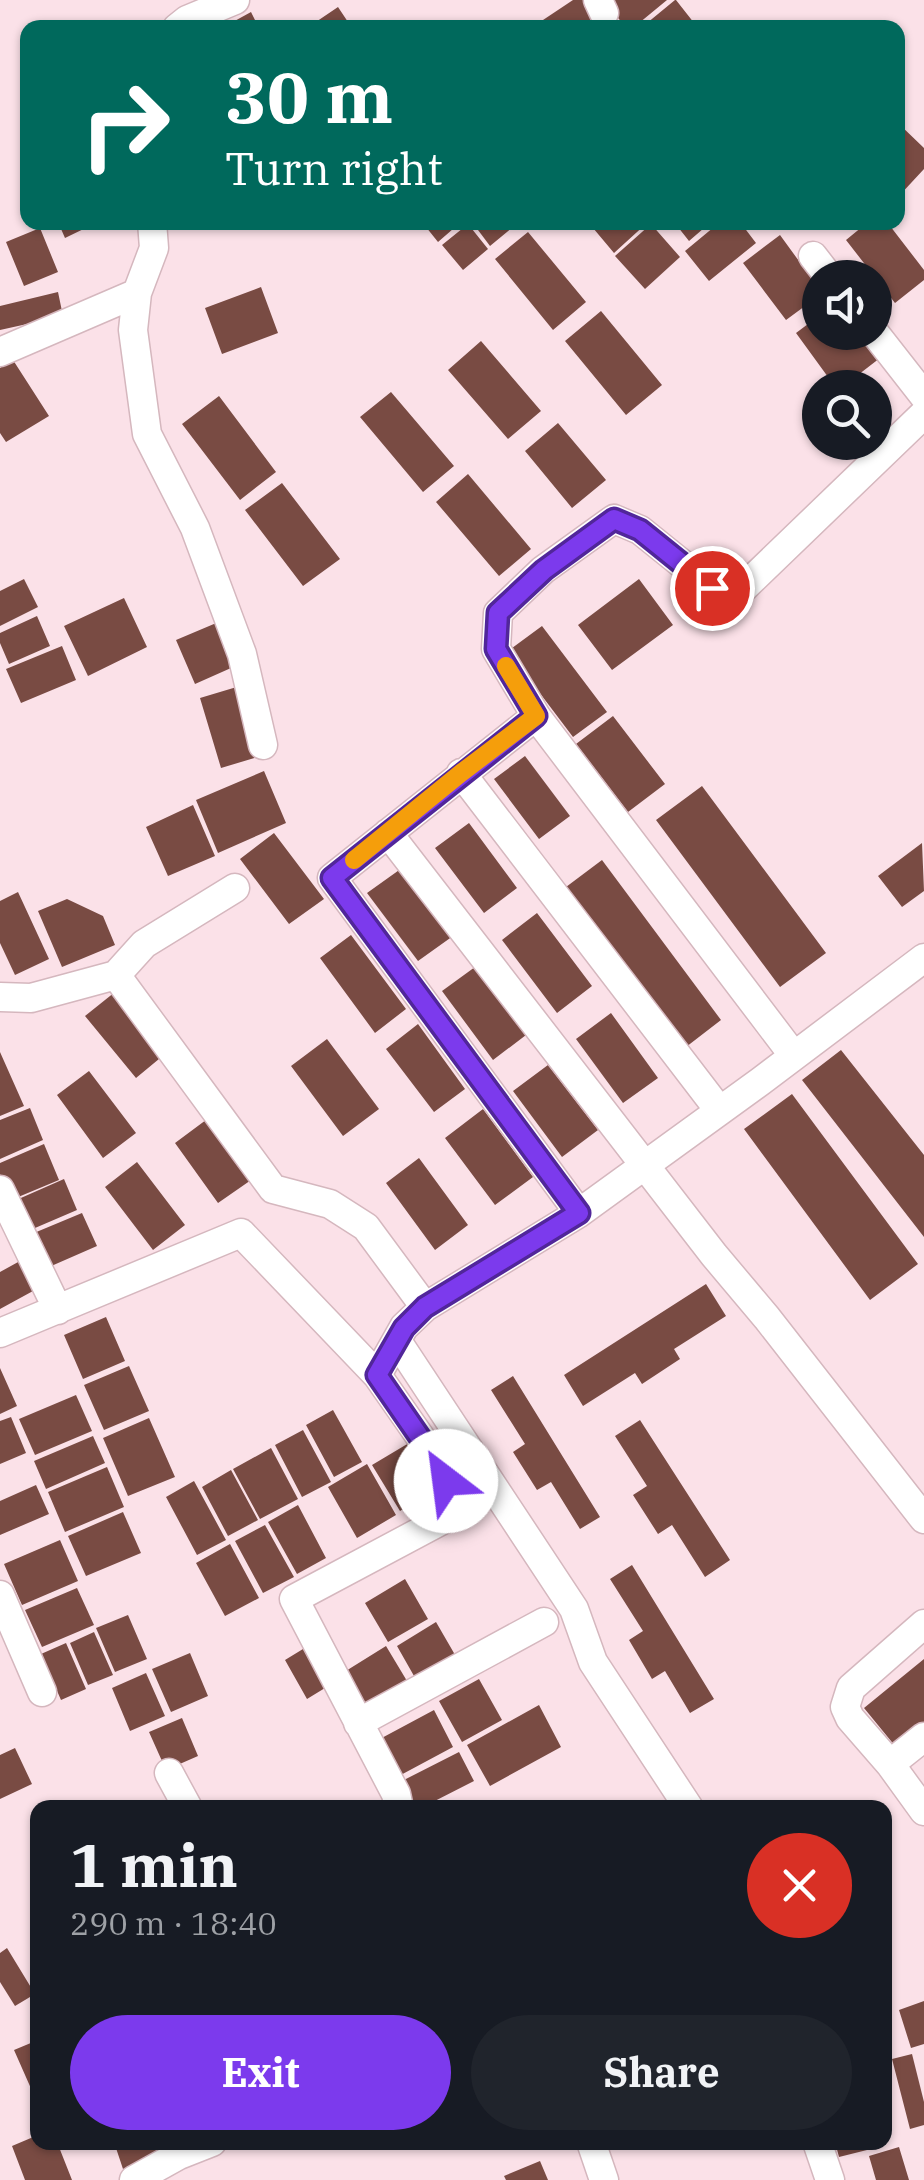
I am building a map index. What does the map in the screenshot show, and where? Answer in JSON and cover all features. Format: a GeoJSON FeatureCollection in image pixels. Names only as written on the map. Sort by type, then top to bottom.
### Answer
{"type":"FeatureCollection","features":[{"type":"Feature","properties":{"kind":"street"},"geometry":{"type":"LineString","coordinates":[[186,20],[234,0]]}},
{"type":"Feature","properties":{"kind":"street"},"geometry":{"type":"LineString","coordinates":[[153,230],[154,248],[137,293],[134,330],[146,434],[195,528],[242,654],[263,745]]}},
{"type":"Feature","properties":{"kind":"street"},"geometry":{"type":"LineString","coordinates":[[0,352],[137,293]]}},
{"type":"Feature","properties":{"kind":"street"},"geometry":{"type":"LineString","coordinates":[[888,350],[924,396]]}},
{"type":"Feature","properties":{"kind":"street"},"geometry":{"type":"LineString","coordinates":[[794,1056],[536,716],[496,649],[498,613],[544,570],[614,519],[640,530],[712,588],[736,596],[924,414]]}},
{"type":"Feature","properties":{"kind":"street"},"geometry":{"type":"LineString","coordinates":[[536,716],[332,878],[579,1213]]}},
{"type":"Feature","properties":{"kind":"street"},"geometry":{"type":"LineString","coordinates":[[461,773],[718,1110]]}},
{"type":"Feature","properties":{"kind":"street"},"geometry":{"type":"LineString","coordinates":[[388,834],[714,1256],[924,1519]]}},
{"type":"Feature","properties":{"kind":"street"},"geometry":{"type":"LineString","coordinates":[[0,997],[31,998],[116,975],[144,944],[236,888]]}},
{"type":"Feature","properties":{"kind":"street"},"geometry":{"type":"LineString","coordinates":[[377,1375],[404,1328],[425,1307],[579,1213],[924,958]]}},
{"type":"Feature","properties":{"kind":"street"},"geometry":{"type":"LineString","coordinates":[[116,975],[272,1189],[330,1204],[366,1227],[425,1307]]}},
{"type":"Feature","properties":{"kind":"street"},"geometry":{"type":"LineString","coordinates":[[0,1190],[58,1310]]}},
{"type":"Feature","properties":{"kind":"street"},"geometry":{"type":"LineString","coordinates":[[0,1334],[240,1233],[377,1375],[430,1452],[461,1510],[294,1599],[397,1800]]}},
{"type":"Feature","properties":{"kind":"street"},"geometry":{"type":"LineString","coordinates":[[397,1341],[574,1608],[593,1662],[684,1800]]}},
{"type":"Feature","properties":{"kind":"street"},"geometry":{"type":"LineString","coordinates":[[0,1595],[42,1692]]}},
{"type":"Feature","properties":{"kind":"street"},"geometry":{"type":"LineString","coordinates":[[358,1723],[544,1622]]}},
{"type":"Feature","properties":{"kind":"street"},"geometry":{"type":"LineString","coordinates":[[924,1624],[851,1688],[846,1707],[850,1718],[924,1812]]}},
{"type":"Feature","properties":{"kind":"street"},"geometry":{"type":"LineString","coordinates":[[890,1764],[924,1736]]}},
{"type":"Feature","properties":{"kind":"street"},"geometry":{"type":"LineString","coordinates":[[169,1773],[184,1800]]}},
{"type":"Feature","properties":{"kind":"street"},"geometry":{"type":"LineString","coordinates":[[135,2180],[176,2150]]}},
{"type":"Feature","properties":{"kind":"street"},"geometry":{"type":"LineString","coordinates":[[594,2150],[604,2180]]}},
{"type":"Feature","properties":{"kind":"street"},"geometry":{"type":"LineString","coordinates":[[819,2150],[830,2180]]}},
{"type":"Feature","properties":{"kind":"building"},"geometry":{"type":"Polygon","coordinates":[[[573,0],[583,0],[596,20],[543,20],[573,0]]]}},
{"type":"Feature","properties":{"kind":"building"},"geometry":{"type":"Polygon","coordinates":[[[615,0],[667,0],[643,20],[620,20],[608,5],[615,0]]]}},
{"type":"Feature","properties":{"kind":"building"},"geometry":{"type":"Polygon","coordinates":[[[675,0],[692,20],[651,20],[675,0]]]}},
{"type":"Feature","properties":{"kind":"building"},"geometry":{"type":"Polygon","coordinates":[[[338,7],[347,20],[319,20],[338,7]]]}},
{"type":"Feature","properties":{"kind":"building"},"geometry":{"type":"Polygon","coordinates":[[[251,12],[255,20],[236,20],[251,12]]]}},
{"type":"Feature","properties":{"kind":"building"},"geometry":{"type":"Polygon","coordinates":[[[905,130],[924,148],[924,169],[905,189],[905,130]]]}},
{"type":"Feature","properties":{"kind":"building"},"geometry":{"type":"Polygon","coordinates":[[[41,230],[58,272],[24,286],[6,242],[41,230]]]}},
{"type":"Feature","properties":{"kind":"building"},"geometry":{"type":"Polygon","coordinates":[[[62,230],[82,230],[65,238],[62,230]]]}},
{"type":"Feature","properties":{"kind":"building"},"geometry":{"type":"Polygon","coordinates":[[[428,230],[452,230],[438,242],[428,230]]]}},
{"type":"Feature","properties":{"kind":"building"},"geometry":{"type":"Polygon","coordinates":[[[461,230],[473,230],[488,249],[463,270],[442,245],[461,230]]]}},
{"type":"Feature","properties":{"kind":"building"},"geometry":{"type":"Polygon","coordinates":[[[478,230],[509,230],[490,246],[478,230]]]}},
{"type":"Feature","properties":{"kind":"building"},"geometry":{"type":"Polygon","coordinates":[[[595,230],[639,230],[614,253],[595,230]]]}},
{"type":"Feature","properties":{"kind":"building"},"geometry":{"type":"Polygon","coordinates":[[[644,230],[656,230],[680,257],[645,289],[615,256],[644,230]]]}},
{"type":"Feature","properties":{"kind":"building"},"geometry":{"type":"Polygon","coordinates":[[[680,230],[702,230],[689,241],[680,230]]]}},
{"type":"Feature","properties":{"kind":"building"},"geometry":{"type":"Polygon","coordinates":[[[710,230],[746,230],[756,243],[709,281],[685,251],[710,230]]]}},
{"type":"Feature","properties":{"kind":"building"},"geometry":{"type":"Polygon","coordinates":[[[858,230],[893,230],[924,270],[924,280],[895,303],[892,260],[862,260],[846,240],[858,230]]]}},
{"type":"Feature","properties":{"kind":"building"},"geometry":{"type":"Polygon","coordinates":[[[528,232],[586,302],[553,330],[495,259],[528,232]]]}},
{"type":"Feature","properties":{"kind":"building"},"geometry":{"type":"Polygon","coordinates":[[[780,235],[802,265],[802,308],[786,320],[743,263],[780,235]]]}},
{"type":"Feature","properties":{"kind":"building"},"geometry":{"type":"Polygon","coordinates":[[[261,287],[278,333],[222,354],[205,308],[261,287]]]}},
{"type":"Feature","properties":{"kind":"building"},"geometry":{"type":"Polygon","coordinates":[[[58,292],[63,316],[0,330],[0,306],[58,292]]]}},
{"type":"Feature","properties":{"kind":"building"},"geometry":{"type":"Polygon","coordinates":[[[601,311],[662,385],[626,415],[565,341],[601,311]]]}},
{"type":"Feature","properties":{"kind":"building"},"geometry":{"type":"Polygon","coordinates":[[[481,341],[541,411],[508,439],[448,370],[481,341]]]}},
{"type":"Feature","properties":{"kind":"building"},"geometry":{"type":"Polygon","coordinates":[[[808,350],[874,350],[880,358],[864,370],[823,370],[808,350]]]}},
{"type":"Feature","properties":{"kind":"building"},"geometry":{"type":"Polygon","coordinates":[[[13,360],[49,416],[6,442],[0,433],[0,368],[13,360]]]}},
{"type":"Feature","properties":{"kind":"building"},"geometry":{"type":"Polygon","coordinates":[[[391,392],[454,466],[423,492],[360,417],[391,392]]]}},
{"type":"Feature","properties":{"kind":"building"},"geometry":{"type":"Polygon","coordinates":[[[219,396],[276,472],[240,500],[182,424],[219,396]]]}},
{"type":"Feature","properties":{"kind":"building"},"geometry":{"type":"Polygon","coordinates":[[[558,423],[606,480],[572,508],[525,451],[558,423]]]}},
{"type":"Feature","properties":{"kind":"building"},"geometry":{"type":"Polygon","coordinates":[[[468,474],[531,549],[499,576],[436,502],[468,474]]]}},
{"type":"Feature","properties":{"kind":"building"},"geometry":{"type":"Polygon","coordinates":[[[282,483],[340,559],[303,586],[245,510],[282,483]]]}},
{"type":"Feature","properties":{"kind":"building"},"geometry":{"type":"Polygon","coordinates":[[[24,579],[38,607],[0,626],[0,591],[24,579]]]}},
{"type":"Feature","properties":{"kind":"building"},"geometry":{"type":"Polygon","coordinates":[[[639,579],[673,625],[612,670],[578,625],[639,579]]]}},
{"type":"Feature","properties":{"kind":"building"},"geometry":{"type":"Polygon","coordinates":[[[124,598],[147,647],[88,676],[64,626],[124,598]]]}},
{"type":"Feature","properties":{"kind":"building"},"geometry":{"type":"Polygon","coordinates":[[[37,616],[50,646],[9,664],[0,633],[37,616]]]}},
{"type":"Feature","properties":{"kind":"building"},"geometry":{"type":"Polygon","coordinates":[[[221,621],[240,664],[195,684],[176,640],[221,621]]]}},
{"type":"Feature","properties":{"kind":"building"},"geometry":{"type":"Polygon","coordinates":[[[542,626],[607,712],[573,737],[508,651],[542,626]]]}},
{"type":"Feature","properties":{"kind":"building"},"geometry":{"type":"Polygon","coordinates":[[[62,646],[76,680],[21,703],[6,669],[62,646]]]}},
{"type":"Feature","properties":{"kind":"building"},"geometry":{"type":"Polygon","coordinates":[[[240,686],[261,756],[221,768],[200,698],[240,686]]]}},
{"type":"Feature","properties":{"kind":"building"},"geometry":{"type":"Polygon","coordinates":[[[613,716],[665,784],[628,812],[576,744],[613,716]]]}},
{"type":"Feature","properties":{"kind":"building"},"geometry":{"type":"Polygon","coordinates":[[[525,756],[570,816],[539,839],[494,779],[525,756]]]}},
{"type":"Feature","properties":{"kind":"building"},"geometry":{"type":"Polygon","coordinates":[[[264,771],[286,823],[218,853],[196,800],[264,771]]]}},
{"type":"Feature","properties":{"kind":"building"},"geometry":{"type":"Polygon","coordinates":[[[702,786],[826,953],[780,987],[656,820],[702,786]]]}},
{"type":"Feature","properties":{"kind":"building"},"geometry":{"type":"Polygon","coordinates":[[[193,805],[215,856],[168,876],[146,827],[193,805]]]}},
{"type":"Feature","properties":{"kind":"building"},"geometry":{"type":"Polygon","coordinates":[[[469,823],[517,888],[484,913],[435,848],[469,823]]]}},
{"type":"Feature","properties":{"kind":"building"},"geometry":{"type":"Polygon","coordinates":[[[274,833],[324,899],[289,924],[240,859],[274,833]]]}},
{"type":"Feature","properties":{"kind":"building"},"geometry":{"type":"Polygon","coordinates":[[[922,843],[924,891],[902,907],[878,876],[922,843]]]}},
{"type":"Feature","properties":{"kind":"building"},"geometry":{"type":"Polygon","coordinates":[[[602,860],[721,1020],[686,1047],[566,887],[602,860]]]}},
{"type":"Feature","properties":{"kind":"building"},"geometry":{"type":"Polygon","coordinates":[[[402,868],[453,936],[418,961],[367,893],[402,868]]]}},
{"type":"Feature","properties":{"kind":"building"},"geometry":{"type":"Polygon","coordinates":[[[18,892],[49,959],[15,975],[0,943],[0,901],[18,892]]]}},
{"type":"Feature","properties":{"kind":"building"},"geometry":{"type":"Polygon","coordinates":[[[67,899],[103,916],[115,945],[62,967],[38,911],[67,899]]]}},
{"type":"Feature","properties":{"kind":"building"},"geometry":{"type":"Polygon","coordinates":[[[537,913],[592,986],[557,1013],[502,940],[537,913]]]}},
{"type":"Feature","properties":{"kind":"building"},"geometry":{"type":"Polygon","coordinates":[[[351,935],[406,1009],[375,1033],[320,958],[351,935]]]}},
{"type":"Feature","properties":{"kind":"building"},"geometry":{"type":"Polygon","coordinates":[[[475,967],[526,1035],[493,1060],[442,991],[475,967]]]}},
{"type":"Feature","properties":{"kind":"building"},"geometry":{"type":"Polygon","coordinates":[[[115,992],[165,1054],[136,1078],[85,1016],[115,992]]]}},
{"type":"Feature","properties":{"kind":"building"},"geometry":{"type":"Polygon","coordinates":[[[611,1013],[658,1078],[623,1103],[576,1039],[611,1013]]]}},
{"type":"Feature","properties":{"kind":"building"},"geometry":{"type":"Polygon","coordinates":[[[418,1024],[465,1089],[434,1112],[386,1049],[418,1024]]]}},
{"type":"Feature","properties":{"kind":"building"},"geometry":{"type":"Polygon","coordinates":[[[327,1039],[379,1109],[343,1136],[291,1066],[327,1039]]]}},
{"type":"Feature","properties":{"kind":"building"},"geometry":{"type":"Polygon","coordinates":[[[841,1050],[924,1155],[924,1237],[802,1080],[841,1050]]]}},
{"type":"Feature","properties":{"kind":"building"},"geometry":{"type":"Polygon","coordinates":[[[0,1052],[24,1106],[0,1116],[0,1052]]]}},
{"type":"Feature","properties":{"kind":"building"},"geometry":{"type":"Polygon","coordinates":[[[548,1065],[598,1130],[562,1157],[513,1091],[548,1065]]]}},
{"type":"Feature","properties":{"kind":"building"},"geometry":{"type":"Polygon","coordinates":[[[89,1071],[136,1133],[103,1158],[57,1095],[89,1071]]]}},
{"type":"Feature","properties":{"kind":"building"},"geometry":{"type":"Polygon","coordinates":[[[792,1094],[918,1264],[870,1300],[744,1129],[792,1094]]]}},
{"type":"Feature","properties":{"kind":"building"},"geometry":{"type":"Polygon","coordinates":[[[30,1108],[43,1140],[0,1159],[0,1120],[30,1108]]]}},
{"type":"Feature","properties":{"kind":"building"},"geometry":{"type":"Polygon","coordinates":[[[483,1109],[533,1177],[495,1205],[445,1138],[483,1109]]]}},
{"type":"Feature","properties":{"kind":"building"},"geometry":{"type":"Polygon","coordinates":[[[210,1117],[254,1178],[218,1203],[175,1143],[210,1117]]]}},
{"type":"Feature","properties":{"kind":"building"},"geometry":{"type":"Polygon","coordinates":[[[44,1144],[59,1180],[11,1200],[0,1174],[0,1163],[44,1144]]]}},
{"type":"Feature","properties":{"kind":"building"},"geometry":{"type":"Polygon","coordinates":[[[419,1158],[468,1225],[435,1250],[386,1183],[419,1158]]]}},
{"type":"Feature","properties":{"kind":"building"},"geometry":{"type":"Polygon","coordinates":[[[137,1162],[185,1225],[153,1250],[105,1187],[137,1162]]]}},
{"type":"Feature","properties":{"kind":"building"},"geometry":{"type":"Polygon","coordinates":[[[64,1179],[77,1210],[28,1231],[14,1201],[64,1179]]]}},
{"type":"Feature","properties":{"kind":"building"},"geometry":{"type":"Polygon","coordinates":[[[82,1213],[97,1246],[49,1267],[34,1233],[82,1213]]]}},
{"type":"Feature","properties":{"kind":"building"},"geometry":{"type":"Polygon","coordinates":[[[29,1256],[44,1285],[0,1309],[0,1272],[29,1256]]]}},
{"type":"Feature","properties":{"kind":"building"},"geometry":{"type":"Polygon","coordinates":[[[706,1284],[726,1316],[674,1349],[680,1359],[642,1384],[635,1373],[583,1406],[564,1375],[706,1284]]]}},
{"type":"Feature","properties":{"kind":"building"},"geometry":{"type":"Polygon","coordinates":[[[106,1317],[125,1361],[83,1379],[64,1335],[106,1317]]]}},
{"type":"Feature","properties":{"kind":"building"},"geometry":{"type":"Polygon","coordinates":[[[129,1366],[149,1411],[104,1430],[84,1385],[129,1366]]]}},
{"type":"Feature","properties":{"kind":"building"},"geometry":{"type":"Polygon","coordinates":[[[0,1368],[17,1406],[0,1414],[0,1368]]]}},
{"type":"Feature","properties":{"kind":"building"},"geometry":{"type":"Polygon","coordinates":[[[513,1376],[600,1517],[580,1529],[551,1482],[537,1490],[513,1452],[525,1444],[491,1390],[513,1376]]]}},
{"type":"Feature","properties":{"kind":"building"},"geometry":{"type":"Polygon","coordinates":[[[76,1395],[92,1431],[35,1455],[19,1419],[76,1395]]]}},
{"type":"Feature","properties":{"kind":"building"},"geometry":{"type":"Polygon","coordinates":[[[333,1410],[362,1462],[334,1477],[306,1425],[333,1410]]]}},
{"type":"Feature","properties":{"kind":"building"},"geometry":{"type":"Polygon","coordinates":[[[11,1417],[26,1453],[0,1464],[0,1421],[11,1417]]]}},
{"type":"Feature","properties":{"kind":"building"},"geometry":{"type":"Polygon","coordinates":[[[149,1418],[175,1477],[128,1496],[103,1438],[149,1418]]]}},
{"type":"Feature","properties":{"kind":"building"},"geometry":{"type":"Polygon","coordinates":[[[640,1420],[730,1560],[705,1577],[672,1525],[658,1534],[633,1495],[647,1486],[615,1436],[640,1420]]]}},
{"type":"Feature","properties":{"kind":"building"},"geometry":{"type":"Polygon","coordinates":[[[303,1430],[331,1482],[302,1497],[275,1445],[303,1430]]]}},
{"type":"Feature","properties":{"kind":"building"},"geometry":{"type":"Polygon","coordinates":[[[93,1436],[105,1463],[46,1489],[34,1461],[93,1436]]]}},
{"type":"Feature","properties":{"kind":"building"},"geometry":{"type":"Polygon","coordinates":[[[414,1440],[442,1485],[400,1511],[372,1465],[414,1440]]]}},
{"type":"Feature","properties":{"kind":"building"},"geometry":{"type":"Polygon","coordinates":[[[271,1448],[298,1499],[260,1519],[233,1469],[271,1448]]]}},
{"type":"Feature","properties":{"kind":"building"},"geometry":{"type":"Polygon","coordinates":[[[367,1464],[396,1515],[357,1538],[328,1487],[367,1464]]]}},
{"type":"Feature","properties":{"kind":"building"},"geometry":{"type":"Polygon","coordinates":[[[107,1467],[124,1507],[65,1532],[48,1492],[107,1467]]]}},
{"type":"Feature","properties":{"kind":"building"},"geometry":{"type":"Polygon","coordinates":[[[231,1470],[258,1520],[228,1536],[202,1487],[231,1470]]]}},
{"type":"Feature","properties":{"kind":"building"},"geometry":{"type":"Polygon","coordinates":[[[194,1481],[226,1540],[197,1555],[166,1497],[194,1481]]]}},
{"type":"Feature","properties":{"kind":"building"},"geometry":{"type":"Polygon","coordinates":[[[36,1485],[49,1514],[0,1535],[0,1501],[36,1485]]]}},
{"type":"Feature","properties":{"kind":"building"},"geometry":{"type":"Polygon","coordinates":[[[298,1505],[326,1558],[297,1574],[268,1522],[298,1505]]]}},
{"type":"Feature","properties":{"kind":"building"},"geometry":{"type":"Polygon","coordinates":[[[123,1512],[141,1553],[86,1576],[68,1536],[123,1512]]]}},
{"type":"Feature","properties":{"kind":"building"},"geometry":{"type":"Polygon","coordinates":[[[265,1525],[294,1577],[263,1593],[235,1541],[265,1525]]]}},
{"type":"Feature","properties":{"kind":"building"},"geometry":{"type":"Polygon","coordinates":[[[60,1540],[78,1581],[22,1605],[4,1564],[60,1540]]]}},
{"type":"Feature","properties":{"kind":"building"},"geometry":{"type":"Polygon","coordinates":[[[230,1544],[259,1598],[225,1616],[196,1563],[230,1544]]]}},
{"type":"Feature","properties":{"kind":"building"},"geometry":{"type":"Polygon","coordinates":[[[632,1565],[714,1699],[690,1713],[665,1671],[652,1679],[629,1640],[643,1631],[610,1579],[632,1565]]]}},
{"type":"Feature","properties":{"kind":"building"},"geometry":{"type":"Polygon","coordinates":[[[405,1579],[428,1619],[388,1642],[365,1603],[405,1579]]]}},
{"type":"Feature","properties":{"kind":"building"},"geometry":{"type":"Polygon","coordinates":[[[77,1588],[94,1625],[42,1647],[25,1610],[77,1588]]]}},
{"type":"Feature","properties":{"kind":"building"},"geometry":{"type":"Polygon","coordinates":[[[128,1615],[147,1659],[115,1672],[96,1628],[128,1615]]]}},
{"type":"Feature","properties":{"kind":"building"},"geometry":{"type":"Polygon","coordinates":[[[436,1622],[458,1660],[418,1683],[397,1646],[436,1622]]]}},
{"type":"Feature","properties":{"kind":"building"},"geometry":{"type":"Polygon","coordinates":[[[94,1632],[113,1675],[88,1685],[70,1643],[94,1632]]]}},
{"type":"Feature","properties":{"kind":"building"},"geometry":{"type":"Polygon","coordinates":[[[66,1643],[86,1689],[61,1700],[41,1654],[66,1643]]]}},
{"type":"Feature","properties":{"kind":"building"},"geometry":{"type":"Polygon","coordinates":[[[386,1646],[410,1686],[365,1714],[341,1674],[386,1646]]]}},
{"type":"Feature","properties":{"kind":"building"},"geometry":{"type":"Polygon","coordinates":[[[303,1649],[325,1688],[307,1699],[285,1660],[303,1649]]]}},
{"type":"Feature","properties":{"kind":"building"},"geometry":{"type":"Polygon","coordinates":[[[190,1653],[208,1696],[171,1712],[152,1669],[190,1653]]]}},
{"type":"Feature","properties":{"kind":"building"},"geometry":{"type":"Polygon","coordinates":[[[924,1659],[924,1732],[900,1752],[864,1708],[924,1659]]]}},
{"type":"Feature","properties":{"kind":"building"},"geometry":{"type":"Polygon","coordinates":[[[146,1673],[165,1716],[130,1731],[112,1688],[146,1673]]]}},
{"type":"Feature","properties":{"kind":"building"},"geometry":{"type":"Polygon","coordinates":[[[479,1679],[502,1720],[462,1742],[439,1701],[479,1679]]]}},
{"type":"Feature","properties":{"kind":"building"},"geometry":{"type":"Polygon","coordinates":[[[539,1705],[561,1747],[490,1786],[467,1745],[539,1705]]]}},
{"type":"Feature","properties":{"kind":"building"},"geometry":{"type":"Polygon","coordinates":[[[434,1710],[453,1747],[397,1777],[378,1740],[434,1710]]]}},
{"type":"Feature","properties":{"kind":"building"},"geometry":{"type":"Polygon","coordinates":[[[182,1718],[198,1756],[166,1770],[149,1732],[182,1718]]]}},
{"type":"Feature","properties":{"kind":"building"},"geometry":{"type":"Polygon","coordinates":[[[15,1748],[32,1784],[0,1799],[0,1755],[15,1748]]]}},
{"type":"Feature","properties":{"kind":"building"},"geometry":{"type":"Polygon","coordinates":[[[459,1752],[474,1781],[437,1800],[409,1800],[400,1782],[459,1752]]]}},
{"type":"Feature","properties":{"kind":"building"},"geometry":{"type":"Polygon","coordinates":[[[7,1948],[30,1986],[30,1997],[15,2006],[0,1982],[0,1953],[7,1948]]]}},
{"type":"Feature","properties":{"kind":"building"},"geometry":{"type":"Polygon","coordinates":[[[924,2001],[924,2044],[911,2048],[899,2010],[924,2001]]]}},
{"type":"Feature","properties":{"kind":"building"},"geometry":{"type":"Polygon","coordinates":[[[30,2043],[30,2086],[14,2050],[30,2043]]]}},
{"type":"Feature","properties":{"kind":"building"},"geometry":{"type":"Polygon","coordinates":[[[912,2054],[924,2102],[924,2125],[910,2129],[892,2059],[912,2054]]]}},
{"type":"Feature","properties":{"kind":"building"},"geometry":{"type":"Polygon","coordinates":[[[30,2138],[30,2150],[60,2150],[72,2180],[25,2180],[12,2146],[30,2138]]]}},
{"type":"Feature","properties":{"kind":"building"},"geometry":{"type":"Polygon","coordinates":[[[899,2147],[909,2180],[876,2180],[869,2156],[899,2147]]]}},
{"type":"Feature","properties":{"kind":"building"},"geometry":{"type":"Polygon","coordinates":[[[117,2150],[169,2150],[170,2154],[123,2169],[117,2150]]]}},
{"type":"Feature","properties":{"kind":"building"},"geometry":{"type":"Polygon","coordinates":[[[837,2150],[867,2150],[839,2157],[837,2150]]]}},
{"type":"Feature","properties":{"kind":"building"},"geometry":{"type":"Polygon","coordinates":[[[540,2161],[548,2180],[506,2180],[504,2176],[540,2161]]]}},
{"type":"Feature","properties":{"kind":"slow traffic"},"geometry":{"type":"LineString","coordinates":[[354,860],[536,716],[506,666]]}},
{"type":"Feature","properties":{"kind":"route"},"geometry":{"type":"LineString","coordinates":[[446,1481],[377,1375],[404,1328],[425,1307],[579,1213],[332,878],[536,716],[496,649],[498,613],[544,570],[614,519],[640,530],[712,588]]}}]}
